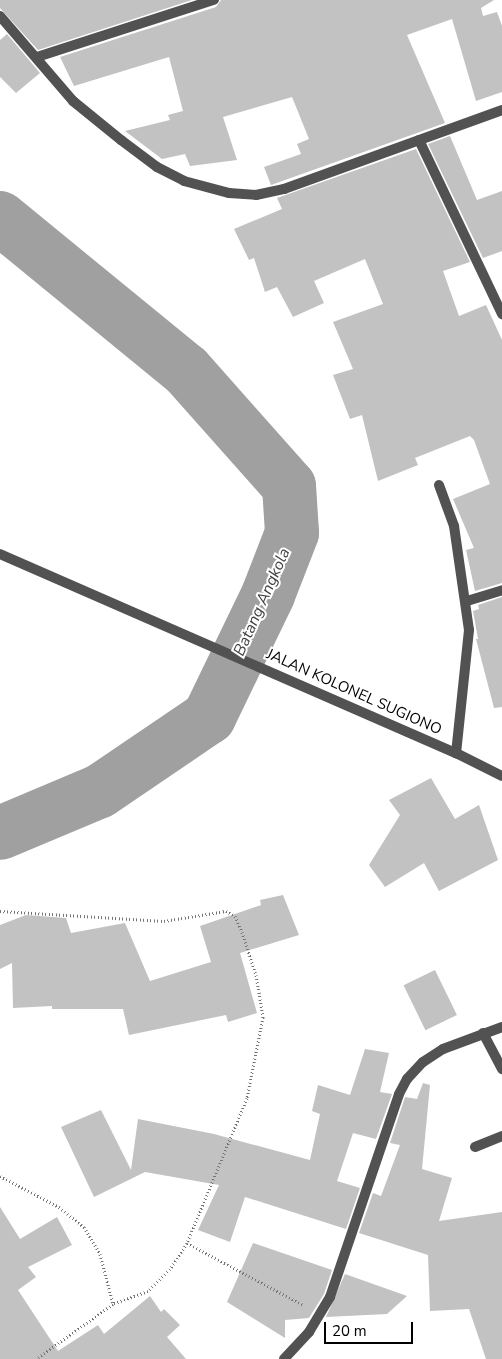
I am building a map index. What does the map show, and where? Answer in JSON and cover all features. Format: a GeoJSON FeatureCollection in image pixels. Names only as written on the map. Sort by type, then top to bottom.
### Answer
{"type":"FeatureCollection","features":[{"type":"Feature","properties":{"kind":"street"},"geometry":{"type":"LineString","coordinates":[[37,57],[214,0]]}},
{"type":"Feature","properties":{"kind":"street"},"geometry":{"type":"LineString","coordinates":[[0,16],[73,101],[157,167],[184,181],[229,193],[256,195],[284,189],[502,110]]}},
{"type":"Feature","properties":{"kind":"street"},"geometry":{"type":"LineString","coordinates":[[419,140],[502,314]]}},
{"type":"Feature","properties":{"kind":"street"},"geometry":{"type":"LineString","coordinates":[[439,485],[454,526],[467,600],[466,677],[456,753]]}},
{"type":"Feature","properties":{"kind":"street","name":"JALAN KOLONEL SUGIONO"},"geometry":{"type":"LineString","coordinates":[[0,554],[162,623],[456,753],[502,776]]}},
{"type":"Feature","properties":{"kind":"street"},"geometry":{"type":"LineString","coordinates":[[467,600],[502,590]]}},
{"type":"Feature","properties":{"kind":"street"},"geometry":{"type":"LineString","coordinates":[[284,1359],[321,1315],[336,1281],[398,1094],[423,1062],[460,1041],[502,1027]]}},
{"type":"Feature","properties":{"kind":"street"},"geometry":{"type":"LineString","coordinates":[[483,1033],[502,1070]]}},
{"type":"Feature","properties":{"kind":"street"},"geometry":{"type":"LineString","coordinates":[[475,1147],[502,1136]]}},
{"type":"Feature","properties":{"kind":"path"},"geometry":{"type":"LineString","coordinates":[[0,911],[164,921],[219,910],[235,916],[256,975],[263,1018],[257,1057],[247,1098],[187,1243],[161,1281],[148,1291],[113,1304],[36,1359]]}},
{"type":"Feature","properties":{"kind":"path"},"geometry":{"type":"LineString","coordinates":[[0,1176],[59,1207],[84,1227],[100,1254],[113,1304]]}},
{"type":"Feature","properties":{"kind":"path"},"geometry":{"type":"LineString","coordinates":[[187,1243],[321,1315]]}},
{"type":"Feature","properties":{"kind":"building"},"geometry":{"type":"Polygon","coordinates":[[[0,0],[192,0],[38,50],[0,8],[0,0]]]}},
{"type":"Feature","properties":{"kind":"building"},"geometry":{"type":"Polygon","coordinates":[[[221,0],[494,0],[481,8],[483,16],[497,12],[502,26],[502,92],[476,101],[452,19],[407,35],[445,123],[271,185],[264,167],[301,154],[297,144],[309,139],[292,97],[223,117],[237,160],[190,166],[185,154],[162,159],[125,131],[170,120],[168,115],[183,111],[169,57],[74,86],[60,57],[216,7],[221,0]]]}},
{"type":"Feature","properties":{"kind":"building"},"geometry":{"type":"Polygon","coordinates":[[[7,34],[40,73],[16,93],[0,77],[0,40],[7,34]]]}},
{"type":"Feature","properties":{"kind":"building"},"geometry":{"type":"Polygon","coordinates":[[[450,136],[477,200],[502,191],[502,251],[483,258],[428,144],[450,136]]]}},
{"type":"Feature","properties":{"kind":"building"},"geometry":{"type":"Polygon","coordinates":[[[416,149],[470,262],[443,271],[459,316],[486,305],[502,340],[502,583],[475,591],[466,550],[474,548],[453,499],[490,484],[474,440],[470,436],[415,458],[418,465],[378,481],[362,415],[350,419],[333,375],[353,369],[333,322],[383,304],[365,259],[314,281],[324,303],[293,317],[277,287],[265,292],[254,258],[249,260],[234,229],[282,209],[277,198],[416,149]]]}},
{"type":"Feature","properties":{"kind":"building"},"geometry":{"type":"Polygon","coordinates":[[[502,597],[502,707],[494,708],[476,639],[478,639],[473,611],[479,609],[478,605],[502,597]]]}},
{"type":"Feature","properties":{"kind":"building"},"geometry":{"type":"Polygon","coordinates":[[[431,778],[455,819],[479,805],[498,860],[439,891],[424,863],[385,887],[369,865],[400,815],[389,800],[431,778]]]}},
{"type":"Feature","properties":{"kind":"building"},"geometry":{"type":"Polygon","coordinates":[[[283,895],[299,935],[240,953],[257,1013],[228,1022],[226,1015],[129,1035],[123,1009],[52,1009],[52,1006],[13,1008],[12,963],[0,969],[0,925],[26,915],[66,918],[71,933],[125,923],[150,981],[211,962],[200,926],[261,905],[260,900],[283,895]]]}},
{"type":"Feature","properties":{"kind":"building"},"geometry":{"type":"Polygon","coordinates":[[[435,970],[457,1015],[425,1030],[404,985],[435,970]]]}},
{"type":"Feature","properties":{"kind":"building"},"geometry":{"type":"Polygon","coordinates":[[[365,1049],[389,1053],[380,1092],[392,1094],[376,1139],[353,1133],[337,1181],[360,1188],[346,1229],[245,1197],[230,1242],[198,1230],[219,1185],[145,1172],[94,1197],[61,1127],[101,1110],[131,1170],[138,1119],[214,1134],[310,1160],[320,1114],[312,1111],[318,1085],[350,1095],[365,1049]]]}},
{"type":"Feature","properties":{"kind":"building"},"geometry":{"type":"Polygon","coordinates":[[[423,1083],[430,1085],[422,1169],[452,1178],[439,1221],[502,1212],[502,1359],[486,1359],[469,1309],[430,1311],[428,1255],[359,1233],[373,1193],[381,1196],[400,1145],[390,1143],[405,1097],[417,1099],[423,1083]]]}},
{"type":"Feature","properties":{"kind":"building"},"geometry":{"type":"Polygon","coordinates":[[[0,1207],[20,1239],[57,1217],[72,1245],[28,1267],[36,1277],[18,1290],[58,1351],[98,1325],[104,1334],[150,1296],[161,1312],[164,1309],[180,1325],[167,1337],[186,1359],[0,1359],[0,1207]]]}},
{"type":"Feature","properties":{"kind":"building"},"geometry":{"type":"Polygon","coordinates":[[[253,1243],[332,1270],[324,1294],[309,1318],[285,1320],[285,1338],[227,1302],[253,1243]]]}},
{"type":"Feature","properties":{"kind":"building"},"geometry":{"type":"Polygon","coordinates":[[[345,1274],[407,1296],[387,1314],[326,1317],[345,1274]]]}},
{"type":"Feature","properties":{"kind":"waterway","name":"Batang Angkola"},"geometry":{"type":"LineString","coordinates":[[0,218],[186,370],[289,486],[292,533],[268,595],[209,717],[100,791],[0,833]]}}]}
